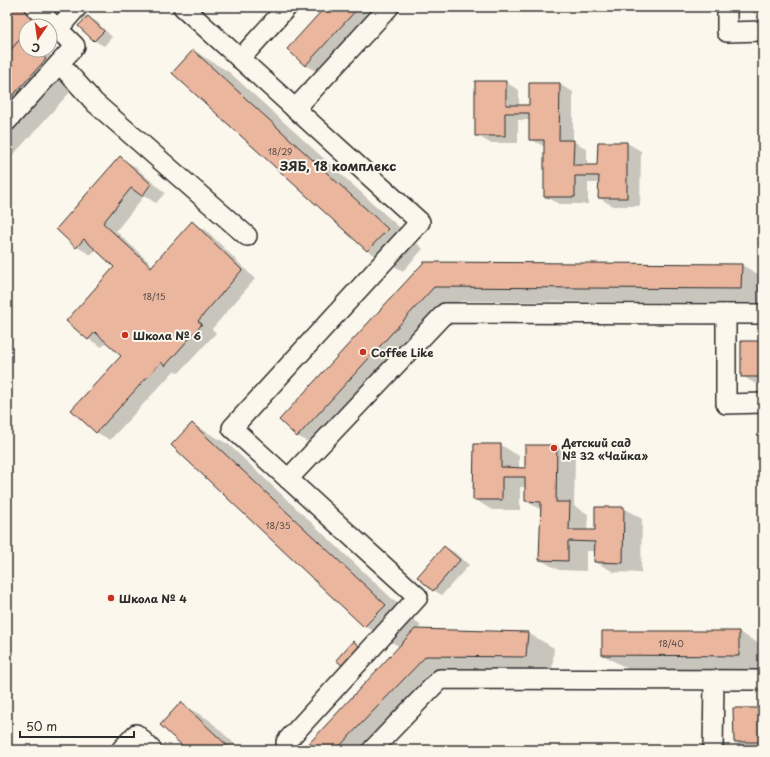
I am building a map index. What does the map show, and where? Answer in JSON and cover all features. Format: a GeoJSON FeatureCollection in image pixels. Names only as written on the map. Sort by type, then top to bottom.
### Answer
{"type":"FeatureCollection","features":[{"type":"Feature","properties":{"kind":"lane"},"geometry":{"type":"LineString","coordinates":[[35,7],[46,18]]}},
{"type":"Feature","properties":{"kind":"lane"},"geometry":{"type":"LineString","coordinates":[[7,121],[75,46],[58,29],[77,7]]}},
{"type":"Feature","properties":{"kind":"lane"},"geometry":{"type":"LineString","coordinates":[[183,7],[420,222],[232,428],[418,597],[286,742]]}},
{"type":"Feature","properties":{"kind":"lane"},"geometry":{"type":"LineString","coordinates":[[240,59],[287,7]]}},
{"type":"Feature","properties":{"kind":"lane"},"geometry":{"type":"LineString","coordinates":[[295,109],[389,7]]}},
{"type":"Feature","properties":{"kind":"lane"},"geometry":{"type":"LineString","coordinates":[[727,7],[727,32],[763,32]]}},
{"type":"Feature","properties":{"kind":"lane"},"geometry":{"type":"LineString","coordinates":[[60,64],[95,103],[247,236]]}},
{"type":"Feature","properties":{"kind":"lane"},"geometry":{"type":"LineString","coordinates":[[288,479],[445,313],[763,314]]}},
{"type":"Feature","properties":{"kind":"lane"},"geometry":{"type":"LineString","coordinates":[[726,314],[726,404],[763,403]]}},
{"type":"Feature","properties":{"kind":"lane"},"geometry":{"type":"LineString","coordinates":[[372,750],[440,679],[763,680]]}},
{"type":"Feature","properties":{"kind":"lane"},"geometry":{"type":"LineString","coordinates":[[714,680],[714,750]]}},
{"type":"Feature","properties":{"kind":"lane"},"geometry":{"type":"LineString","coordinates":[[121,750],[136,734],[152,750]]}},
{"type":"Feature","properties":{"kind":"building"},"geometry":{"type":"Polygon","coordinates":[[[7,7],[23,7],[35,18],[18,18],[18,42],[7,54],[7,7]]]}},
{"type":"Feature","properties":{"kind":"building"},"geometry":{"type":"Polygon","coordinates":[[[325,7],[359,7],[305,66],[287,49],[325,7]]]}},
{"type":"Feature","properties":{"kind":"building"},"geometry":{"type":"Polygon","coordinates":[[[746,7],[763,7],[763,10],[746,10],[746,7]]]}},
{"type":"Feature","properties":{"kind":"building"},"geometry":{"type":"Polygon","coordinates":[[[88,16],[104,31],[94,41],[78,26],[88,16]]]}},
{"type":"Feature","properties":{"kind":"building"},"geometry":{"type":"Polygon","coordinates":[[[18,42],[18,58],[46,59],[7,102],[7,54],[18,42]]]}},
{"type":"Feature","properties":{"kind":"building"},"geometry":{"type":"Polygon","coordinates":[[[193,50],[388,229],[367,251],[172,73],[193,50]]]}},
{"type":"Feature","properties":{"kind":"building"},"geometry":{"type":"Polygon","coordinates":[[[475,81],[506,81],[506,105],[529,105],[529,83],[560,83],[559,140],[574,140],[573,165],[597,165],[598,142],[627,142],[627,198],[598,198],[599,176],[575,176],[575,197],[544,197],[544,140],[529,140],[529,113],[505,113],[505,136],[475,136],[475,81]]]}},
{"type":"Feature","properties":{"kind":"building"},"geometry":{"type":"Polygon","coordinates":[[[120,156],[151,184],[142,196],[131,188],[103,223],[151,267],[192,221],[242,270],[198,321],[202,324],[165,366],[161,362],[96,433],[71,410],[121,356],[95,332],[88,340],[66,321],[114,267],[84,239],[76,248],[56,229],[120,156]]]}},
{"type":"Feature","properties":{"kind":"building"},"geometry":{"type":"Polygon","coordinates":[[[424,262],[742,264],[741,289],[434,287],[297,437],[279,420],[424,262]]]}},
{"type":"Feature","properties":{"kind":"building"},"geometry":{"type":"Polygon","coordinates":[[[741,341],[763,341],[763,377],[741,377],[741,341]]]}},
{"type":"Feature","properties":{"kind":"building"},"geometry":{"type":"Polygon","coordinates":[[[192,423],[386,605],[364,627],[171,445],[192,423]]]}},
{"type":"Feature","properties":{"kind":"building"},"geometry":{"type":"Polygon","coordinates":[[[474,444],[501,444],[501,467],[525,468],[525,445],[557,445],[556,502],[570,502],[569,530],[595,530],[595,507],[624,507],[623,563],[594,562],[595,542],[568,541],[568,561],[539,560],[541,502],[525,501],[525,477],[502,477],[502,500],[473,500],[474,444]]]}},
{"type":"Feature","properties":{"kind":"building"},"geometry":{"type":"Polygon","coordinates":[[[444,546],[460,560],[433,591],[417,577],[444,546]]]}},
{"type":"Feature","properties":{"kind":"building"},"geometry":{"type":"Polygon","coordinates":[[[415,629],[528,632],[526,657],[426,656],[336,750],[303,750],[415,629]]]}},
{"type":"Feature","properties":{"kind":"building"},"geometry":{"type":"Polygon","coordinates":[[[602,631],[739,631],[739,656],[602,655],[602,631]]]}},
{"type":"Feature","properties":{"kind":"building"},"geometry":{"type":"Polygon","coordinates":[[[353,641],[364,650],[346,669],[336,660],[353,641]]]}},
{"type":"Feature","properties":{"kind":"building"},"geometry":{"type":"Polygon","coordinates":[[[181,702],[232,750],[187,750],[160,725],[181,702]]]}},
{"type":"Feature","properties":{"kind":"building"},"geometry":{"type":"Polygon","coordinates":[[[733,708],[763,708],[763,742],[734,742],[733,708]]]}},
{"type":"Feature","properties":{"kind":"place","name":"Школа № 6"},"geometry":{"type":"Point","coordinates":[125,335]}},
{"type":"Feature","properties":{"kind":"place","name":"Coffee Like"},"geometry":{"type":"Point","coordinates":[363,352]}},
{"type":"Feature","properties":{"kind":"place","name":"Детский сад № 32 «Чайка»"},"geometry":{"type":"Point","coordinates":[554,448]}},
{"type":"Feature","properties":{"kind":"place","name":"Школа № 4"},"geometry":{"type":"Point","coordinates":[111,598]}},
{"type":"Feature","properties":{"kind":"district","name":"ЗЯБ, 18 комплекс"},"geometry":{"type":"Point","coordinates":[338,165]}}]}
